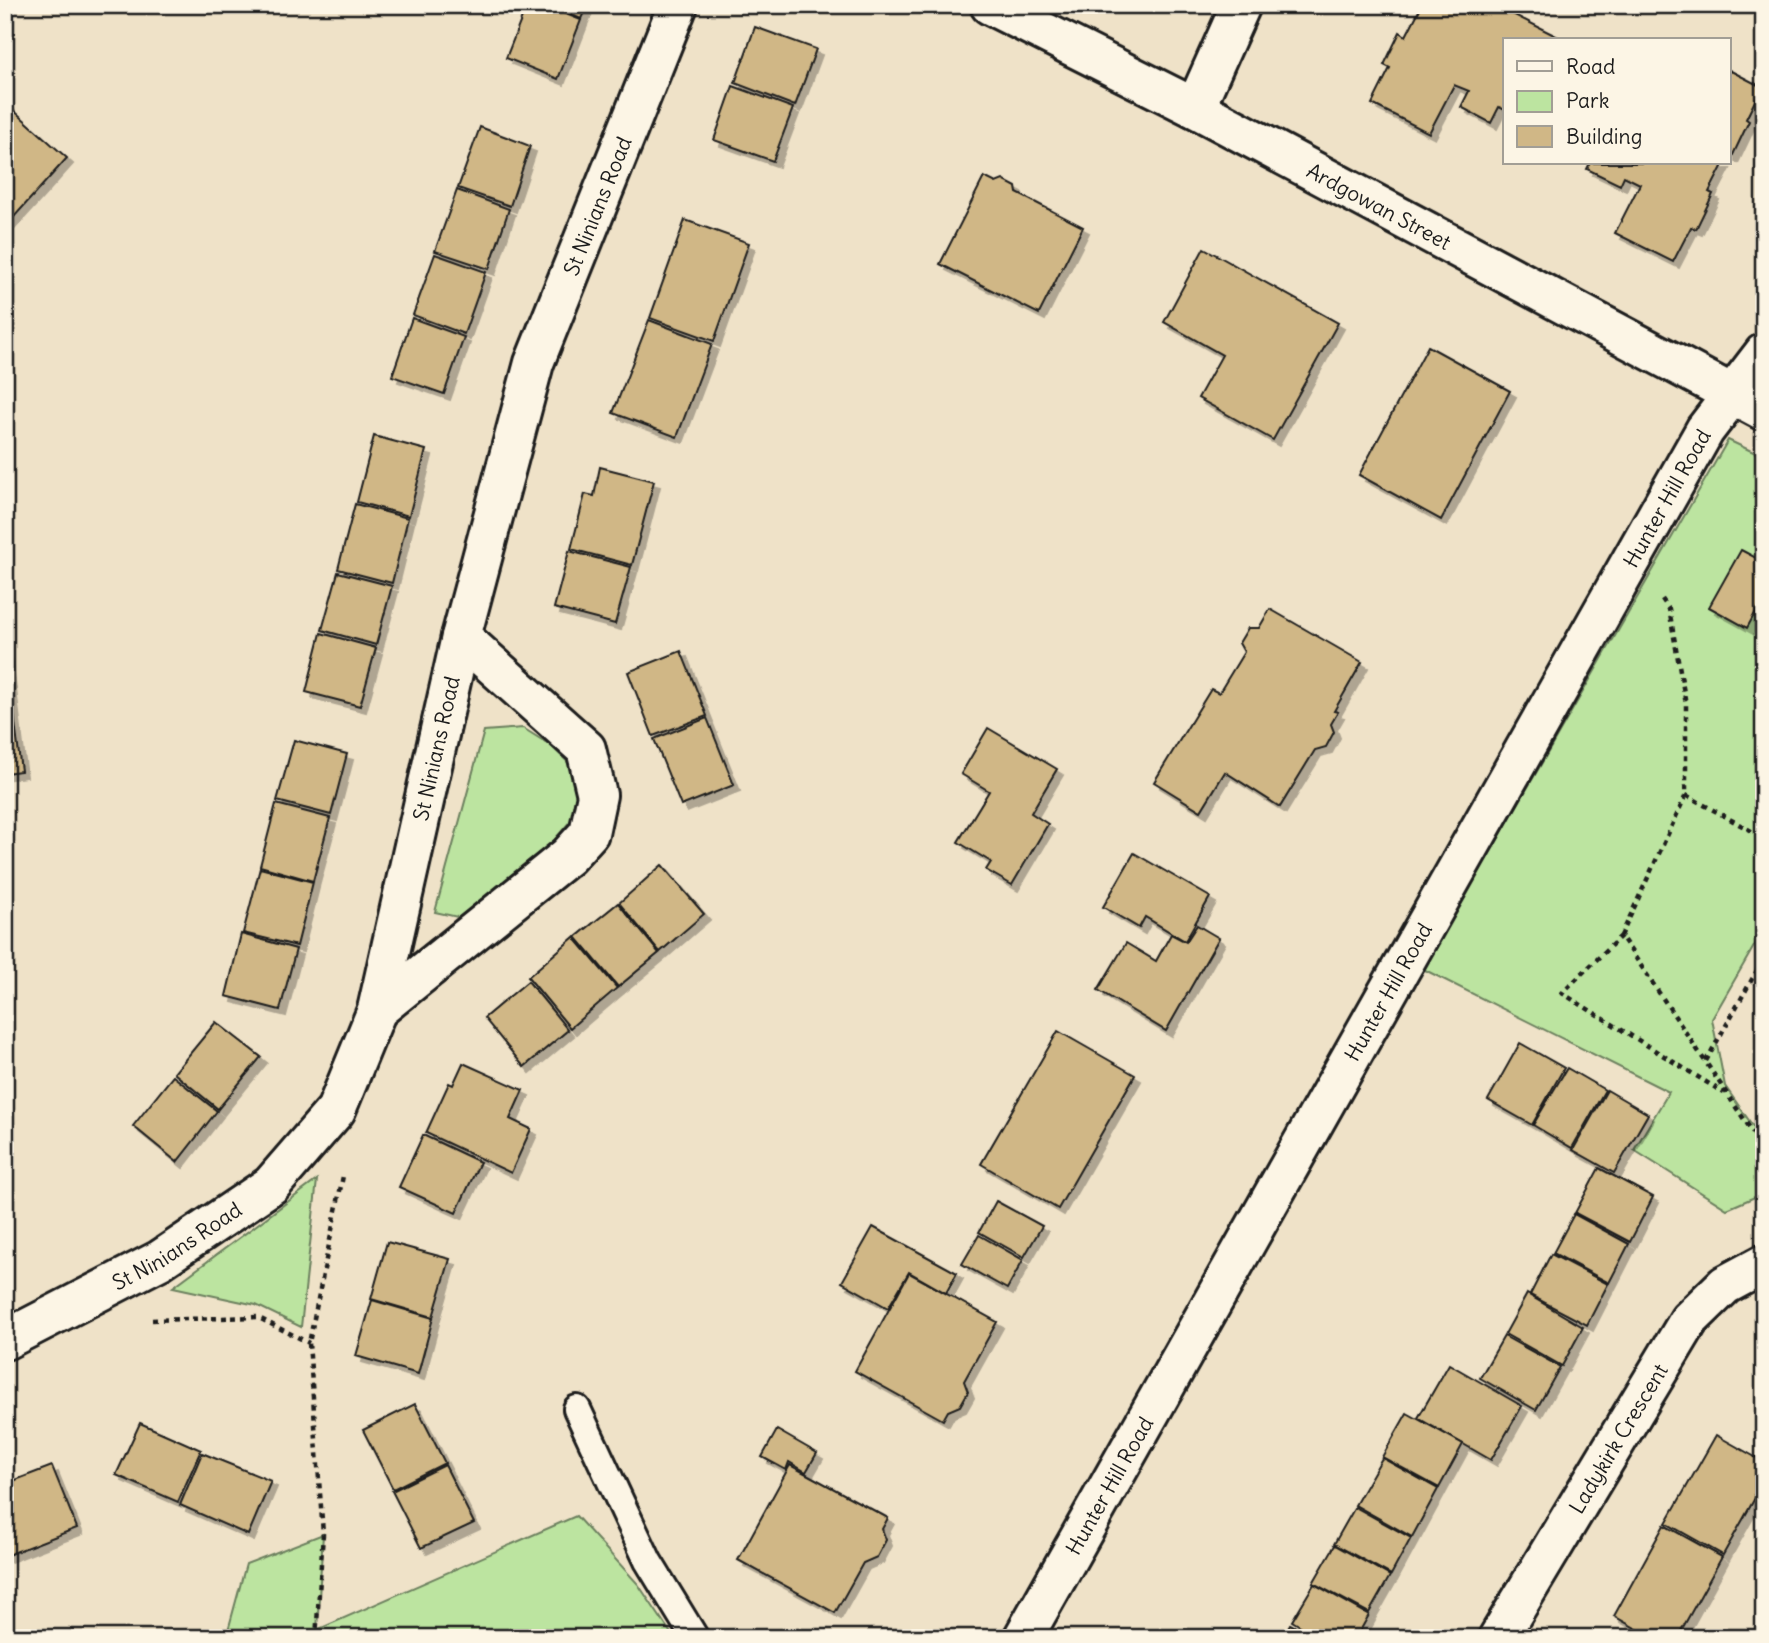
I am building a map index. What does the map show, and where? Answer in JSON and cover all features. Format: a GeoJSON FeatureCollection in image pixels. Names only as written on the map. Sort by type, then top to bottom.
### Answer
{"type":"FeatureCollection","features":[{"type":"Feature","properties":{"kind":"street","name":"St Ninians Road"},"geometry":{"type":"LineString","coordinates":[[5,1340],[160,1260],[271,1185],[336,1110],[377,1010],[461,637],[534,363],[678,5]]}},
{"type":"Feature","properties":{"kind":"street","name":"Ardgowan Street"},"geometry":{"type":"LineString","coordinates":[[990,5],[1195,108],[1749,403]]}},
{"type":"Feature","properties":{"kind":"street"},"geometry":{"type":"LineString","coordinates":[[1195,108],[1241,5]]}},
{"type":"Feature","properties":{"kind":"street","name":"Hunter Hill Road"},"geometry":{"type":"LineString","coordinates":[[1023,1638],[1706,430],[1749,403],[1764,353]]}},
{"type":"Feature","properties":{"kind":"street"},"geometry":{"type":"LineString","coordinates":[[377,1010],[568,856],[589,834],[597,795],[586,749],[461,637]]}},
{"type":"Feature","properties":{"kind":"street","name":"Ladykirk Crescent"},"geometry":{"type":"LineString","coordinates":[[1498,1638],[1689,1320],[1725,1285],[1764,1264]]}},
{"type":"Feature","properties":{"kind":"lane"},"geometry":{"type":"LineString","coordinates":[[577,1409],[648,1562],[695,1638]]}},
{"type":"Feature","properties":{"kind":"path"},"geometry":{"type":"LineString","coordinates":[[1634,560],[1670,609],[1686,704],[1686,795],[1621,936],[1562,993],[1728,1095]]}},
{"type":"Feature","properties":{"kind":"path"},"geometry":{"type":"LineString","coordinates":[[1686,795],[1764,838]]}},
{"type":"Feature","properties":{"kind":"path"},"geometry":{"type":"LineString","coordinates":[[1621,936],[1764,1149]]}},
{"type":"Feature","properties":{"kind":"path"},"geometry":{"type":"LineString","coordinates":[[1706,1062],[1764,958]]}},
{"type":"Feature","properties":{"kind":"path"},"geometry":{"type":"LineString","coordinates":[[316,1638],[323,1534],[309,1343],[346,1158],[336,1110]]}},
{"type":"Feature","properties":{"kind":"path"},"geometry":{"type":"LineString","coordinates":[[147,1320],[257,1317],[309,1343]]}},
{"type":"Feature","properties":{"kind":"green space"},"geometry":{"type":"Polygon","coordinates":[[[1728,440],[1764,457],[1764,523],[1750,614],[1764,622],[1764,929],[1712,1019],[1725,1086],[1764,1142],[1764,1193],[1727,1209],[1634,1150],[1669,1092],[1423,969],[1728,440]]]}},
{"type":"Feature","properties":{"kind":"green space"},"geometry":{"type":"Polygon","coordinates":[[[523,728],[550,745],[576,770],[578,812],[540,857],[462,918],[435,912],[484,731],[523,728]]]}},
{"type":"Feature","properties":{"kind":"green space"},"geometry":{"type":"Polygon","coordinates":[[[317,1180],[301,1327],[256,1305],[173,1287],[317,1180]]]}},
{"type":"Feature","properties":{"kind":"green space"},"geometry":{"type":"Polygon","coordinates":[[[576,1516],[638,1584],[674,1638],[226,1638],[246,1564],[323,1534],[317,1630],[576,1516]]]}},
{"type":"Feature","properties":{"kind":"building"},"geometry":{"type":"Polygon","coordinates":[[[527,5],[543,5],[581,20],[558,79],[506,58],[527,5]]]}},
{"type":"Feature","properties":{"kind":"building"},"geometry":{"type":"Polygon","coordinates":[[[550,5],[587,5],[581,19],[550,5]]]}},
{"type":"Feature","properties":{"kind":"building"},"geometry":{"type":"Polygon","coordinates":[[[1422,5],[1495,5],[1560,38],[1503,38],[1503,109],[1499,107],[1491,123],[1461,107],[1469,91],[1454,85],[1429,133],[1372,104],[1390,68],[1384,65],[1400,32],[1406,36],[1422,5]]]}},
{"type":"Feature","properties":{"kind":"building"},"geometry":{"type":"Polygon","coordinates":[[[755,27],[816,49],[795,106],[735,83],[755,27]]]}},
{"type":"Feature","properties":{"kind":"building"},"geometry":{"type":"Polygon","coordinates":[[[1730,71],[1762,87],[1746,119],[1749,121],[1732,157],[1730,71]]]}},
{"type":"Feature","properties":{"kind":"building"},"geometry":{"type":"Polygon","coordinates":[[[733,86],[793,108],[773,161],[714,140],[733,86]]]}},
{"type":"Feature","properties":{"kind":"building"},"geometry":{"type":"Polygon","coordinates":[[[11,108],[67,158],[5,227],[5,115],[11,108]]]}},
{"type":"Feature","properties":{"kind":"building"},"geometry":{"type":"Polygon","coordinates":[[[480,127],[530,146],[510,206],[458,188],[480,127]]]}},
{"type":"Feature","properties":{"kind":"building"},"geometry":{"type":"Polygon","coordinates":[[[1590,164],[1723,164],[1709,192],[1713,194],[1696,229],[1691,227],[1673,262],[1615,233],[1640,184],[1624,176],[1620,185],[1587,169],[1590,164]]]}},
{"type":"Feature","properties":{"kind":"building"},"geometry":{"type":"Polygon","coordinates":[[[984,177],[996,183],[1003,180],[1016,187],[1017,193],[1083,227],[1039,314],[940,264],[984,177]]]}},
{"type":"Feature","properties":{"kind":"building"},"geometry":{"type":"Polygon","coordinates":[[[457,190],[509,209],[489,269],[435,251],[457,190]]]}},
{"type":"Feature","properties":{"kind":"building"},"geometry":{"type":"Polygon","coordinates":[[[685,220],[749,243],[714,341],[650,318],[685,220]]]}},
{"type":"Feature","properties":{"kind":"building"},"geometry":{"type":"Polygon","coordinates":[[[1204,248],[1338,323],[1273,440],[1198,398],[1222,355],[1164,322],[1204,248]]]}},
{"type":"Feature","properties":{"kind":"building"},"geometry":{"type":"Polygon","coordinates":[[[435,254],[486,272],[464,334],[413,315],[435,254]]]}},
{"type":"Feature","properties":{"kind":"building"},"geometry":{"type":"Polygon","coordinates":[[[412,318],[464,337],[444,394],[392,376],[412,318]]]}},
{"type":"Feature","properties":{"kind":"building"},"geometry":{"type":"Polygon","coordinates":[[[649,320],[712,344],[677,437],[613,413],[649,320]]]}},
{"type":"Feature","properties":{"kind":"building"},"geometry":{"type":"Polygon","coordinates":[[[5,336],[7,430],[5,430],[5,336]]]}},
{"type":"Feature","properties":{"kind":"building"},"geometry":{"type":"Polygon","coordinates":[[[1428,346],[1510,391],[1441,520],[1359,475],[1428,346]]]}},
{"type":"Feature","properties":{"kind":"building"},"geometry":{"type":"Polygon","coordinates":[[[374,436],[426,450],[409,516],[357,502],[374,436]]]}},
{"type":"Feature","properties":{"kind":"building"},"geometry":{"type":"Polygon","coordinates":[[[600,467],[654,481],[632,565],[571,549],[585,494],[594,496],[600,467]]]}},
{"type":"Feature","properties":{"kind":"building"},"geometry":{"type":"Polygon","coordinates":[[[355,504],[408,518],[392,583],[338,569],[355,504]]]}},
{"type":"Feature","properties":{"kind":"building"},"geometry":{"type":"Polygon","coordinates":[[[1741,550],[1764,562],[1764,597],[1747,628],[1709,607],[1741,550]]]}},
{"type":"Feature","properties":{"kind":"building"},"geometry":{"type":"Polygon","coordinates":[[[569,551],[631,567],[615,624],[554,608],[569,551]]]}},
{"type":"Feature","properties":{"kind":"building"},"geometry":{"type":"Polygon","coordinates":[[[338,572],[392,586],[376,645],[322,630],[338,572]]]}},
{"type":"Feature","properties":{"kind":"building"},"geometry":{"type":"Polygon","coordinates":[[[1270,609],[1362,662],[1334,711],[1338,712],[1331,724],[1334,732],[1326,747],[1315,750],[1280,807],[1225,772],[1201,811],[1154,782],[1211,689],[1219,693],[1244,652],[1239,643],[1248,628],[1259,628],[1270,609]]]}},
{"type":"Feature","properties":{"kind":"building"},"geometry":{"type":"Polygon","coordinates":[[[321,633],[376,648],[360,706],[306,692],[321,633]]]}},
{"type":"Feature","properties":{"kind":"building"},"geometry":{"type":"Polygon","coordinates":[[[5,643],[21,771],[5,773],[5,643]]]}},
{"type":"Feature","properties":{"kind":"building"},"geometry":{"type":"Polygon","coordinates":[[[681,651],[707,716],[653,736],[628,672],[681,651]]]}},
{"type":"Feature","properties":{"kind":"building"},"geometry":{"type":"Polygon","coordinates":[[[707,718],[734,785],[681,806],[654,739],[707,718]]]}},
{"type":"Feature","properties":{"kind":"building"},"geometry":{"type":"Polygon","coordinates":[[[988,728],[1057,769],[1031,813],[1048,824],[1012,885],[986,870],[991,862],[958,842],[989,791],[961,774],[988,728]]]}},
{"type":"Feature","properties":{"kind":"building"},"geometry":{"type":"Polygon","coordinates":[[[294,740],[347,754],[331,815],[277,801],[294,740]]]}},
{"type":"Feature","properties":{"kind":"building"},"geometry":{"type":"Polygon","coordinates":[[[276,804],[330,818],[313,881],[260,866],[276,804]]]}},
{"type":"Feature","properties":{"kind":"building"},"geometry":{"type":"Polygon","coordinates":[[[1134,853],[1210,897],[1185,941],[1145,917],[1139,928],[1103,907],[1134,853]]]}},
{"type":"Feature","properties":{"kind":"building"},"geometry":{"type":"Polygon","coordinates":[[[662,865],[704,914],[660,952],[619,903],[662,865]]]}},
{"type":"Feature","properties":{"kind":"building"},"geometry":{"type":"Polygon","coordinates":[[[260,868],[313,882],[297,946],[243,933],[260,868]]]}},
{"type":"Feature","properties":{"kind":"building"},"geometry":{"type":"Polygon","coordinates":[[[618,903],[659,953],[618,987],[576,937],[618,903]]]}},
{"type":"Feature","properties":{"kind":"building"},"geometry":{"type":"Polygon","coordinates":[[[1197,925],[1219,938],[1166,1031],[1098,990],[1126,943],[1156,961],[1171,934],[1186,942],[1197,925]]]}},
{"type":"Feature","properties":{"kind":"building"},"geometry":{"type":"Polygon","coordinates":[[[241,934],[296,949],[280,1010],[226,996],[241,934]]]}},
{"type":"Feature","properties":{"kind":"building"},"geometry":{"type":"Polygon","coordinates":[[[574,937],[617,988],[570,1028],[528,977],[574,937]]]}},
{"type":"Feature","properties":{"kind":"building"},"geometry":{"type":"Polygon","coordinates":[[[528,981],[568,1030],[524,1067],[484,1018],[528,981]]]}},
{"type":"Feature","properties":{"kind":"building"},"geometry":{"type":"Polygon","coordinates":[[[216,1022],[261,1057],[218,1109],[174,1073],[216,1022]]]}},
{"type":"Feature","properties":{"kind":"building"},"geometry":{"type":"Polygon","coordinates":[[[1058,1031],[1135,1075],[1058,1209],[981,1164],[1058,1031]]]}},
{"type":"Feature","properties":{"kind":"building"},"geometry":{"type":"Polygon","coordinates":[[[1520,1043],[1564,1068],[1532,1125],[1488,1100],[1520,1043]]]}},
{"type":"Feature","properties":{"kind":"building"},"geometry":{"type":"Polygon","coordinates":[[[463,1063],[523,1090],[510,1119],[531,1129],[511,1173],[426,1133],[449,1083],[453,1085],[463,1063]]]}},
{"type":"Feature","properties":{"kind":"building"},"geometry":{"type":"Polygon","coordinates":[[[1567,1068],[1605,1090],[1572,1148],[1533,1125],[1567,1068]]]}},
{"type":"Feature","properties":{"kind":"building"},"geometry":{"type":"Polygon","coordinates":[[[173,1076],[217,1111],[177,1162],[133,1126],[173,1076]]]}},
{"type":"Feature","properties":{"kind":"building"},"geometry":{"type":"Polygon","coordinates":[[[1607,1090],[1648,1114],[1614,1173],[1573,1150],[1607,1090]]]}},
{"type":"Feature","properties":{"kind":"building"},"geometry":{"type":"Polygon","coordinates":[[[423,1135],[480,1162],[456,1213],[399,1187],[423,1135]]]}},
{"type":"Feature","properties":{"kind":"building"},"geometry":{"type":"Polygon","coordinates":[[[1599,1168],[1653,1197],[1630,1242],[1575,1213],[1599,1168]]]}},
{"type":"Feature","properties":{"kind":"building"},"geometry":{"type":"Polygon","coordinates":[[[996,1201],[1042,1226],[1024,1257],[979,1232],[996,1201]]]}},
{"type":"Feature","properties":{"kind":"building"},"geometry":{"type":"Polygon","coordinates":[[[1574,1214],[1629,1244],[1609,1283],[1553,1253],[1574,1214]]]}},
{"type":"Feature","properties":{"kind":"building"},"geometry":{"type":"Polygon","coordinates":[[[873,1227],[957,1273],[946,1293],[909,1272],[888,1308],[842,1282],[873,1227]]]}},
{"type":"Feature","properties":{"kind":"building"},"geometry":{"type":"Polygon","coordinates":[[[979,1235],[1023,1260],[1007,1289],[962,1264],[979,1235]]]}},
{"type":"Feature","properties":{"kind":"building"},"geometry":{"type":"Polygon","coordinates":[[[387,1242],[450,1259],[433,1317],[371,1299],[387,1242]]]}},
{"type":"Feature","properties":{"kind":"building"},"geometry":{"type":"Polygon","coordinates":[[[1551,1254],[1608,1284],[1587,1325],[1530,1295],[1551,1254]]]}},
{"type":"Feature","properties":{"kind":"building"},"geometry":{"type":"Polygon","coordinates":[[[909,1273],[997,1322],[964,1381],[968,1392],[960,1406],[948,1411],[943,1420],[855,1371],[909,1273]]]}},
{"type":"Feature","properties":{"kind":"building"},"geometry":{"type":"Polygon","coordinates":[[[1527,1294],[1583,1327],[1562,1366],[1505,1334],[1527,1294]]]}},
{"type":"Feature","properties":{"kind":"building"},"geometry":{"type":"Polygon","coordinates":[[[372,1300],[433,1318],[418,1374],[356,1356],[372,1300]]]}},
{"type":"Feature","properties":{"kind":"building"},"geometry":{"type":"Polygon","coordinates":[[[1504,1336],[1560,1367],[1536,1410],[1480,1378],[1504,1336]]]}},
{"type":"Feature","properties":{"kind":"building"},"geometry":{"type":"Polygon","coordinates":[[[1449,1364],[1522,1406],[1491,1460],[1418,1418],[1449,1364]]]}},
{"type":"Feature","properties":{"kind":"building"},"geometry":{"type":"Polygon","coordinates":[[[415,1404],[445,1463],[393,1489],[363,1430],[415,1404]]]}},
{"type":"Feature","properties":{"kind":"building"},"geometry":{"type":"Polygon","coordinates":[[[1407,1413],[1463,1444],[1439,1488],[1382,1457],[1407,1413]]]}},
{"type":"Feature","properties":{"kind":"building"},"geometry":{"type":"Polygon","coordinates":[[[140,1423],[201,1450],[178,1502],[116,1475],[140,1423]]]}},
{"type":"Feature","properties":{"kind":"building"},"geometry":{"type":"Polygon","coordinates":[[[777,1430],[817,1453],[806,1472],[789,1462],[786,1470],[762,1457],[777,1430]]]}},
{"type":"Feature","properties":{"kind":"building"},"geometry":{"type":"Polygon","coordinates":[[[1716,1435],[1764,1462],[1764,1482],[1723,1555],[1666,1523],[1716,1435]]]}},
{"type":"Feature","properties":{"kind":"building"},"geometry":{"type":"Polygon","coordinates":[[[202,1453],[271,1481],[248,1535],[180,1505],[202,1453]]]}},
{"type":"Feature","properties":{"kind":"building"},"geometry":{"type":"Polygon","coordinates":[[[1382,1458],[1438,1489],[1412,1537],[1355,1505],[1382,1458]]]}},
{"type":"Feature","properties":{"kind":"building"},"geometry":{"type":"Polygon","coordinates":[[[445,1465],[474,1523],[421,1548],[392,1491],[445,1465]]]}},
{"type":"Feature","properties":{"kind":"building"},"geometry":{"type":"Polygon","coordinates":[[[790,1465],[888,1518],[882,1529],[886,1540],[877,1557],[863,1563],[835,1613],[738,1560],[790,1465]]]}},
{"type":"Feature","properties":{"kind":"building"},"geometry":{"type":"Polygon","coordinates":[[[52,1466],[77,1528],[5,1556],[5,1484],[52,1466]]]}},
{"type":"Feature","properties":{"kind":"building"},"geometry":{"type":"Polygon","coordinates":[[[1355,1507],[1411,1538],[1391,1575],[1334,1544],[1355,1507]]]}},
{"type":"Feature","properties":{"kind":"building"},"geometry":{"type":"Polygon","coordinates":[[[1664,1525],[1722,1557],[1677,1638],[1653,1638],[1614,1616],[1664,1525]]]}},
{"type":"Feature","properties":{"kind":"building"},"geometry":{"type":"Polygon","coordinates":[[[1335,1545],[1390,1576],[1369,1613],[1313,1583],[1335,1545]]]}},
{"type":"Feature","properties":{"kind":"building"},"geometry":{"type":"Polygon","coordinates":[[[1314,1584],[1369,1615],[1356,1638],[1320,1638],[1292,1621],[1314,1584]]]}},
{"type":"Feature","properties":{"kind":"building"},"geometry":{"type":"Polygon","coordinates":[[[1290,1624],[1316,1638],[1282,1638],[1290,1624]]]}}]}
